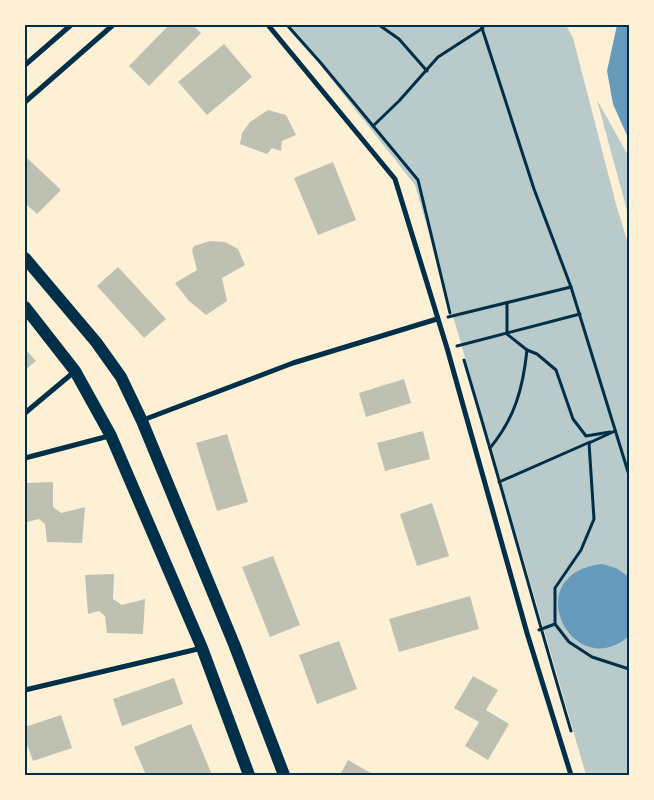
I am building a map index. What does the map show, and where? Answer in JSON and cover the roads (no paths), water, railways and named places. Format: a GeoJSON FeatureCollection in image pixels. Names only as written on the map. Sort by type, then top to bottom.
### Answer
{"type":"FeatureCollection","features":[{"type":"Feature","properties":{"kind":"main road"},"geometry":{"type":"LineString","coordinates":[[25,258],[96,342],[121,377],[142,420],[234,644],[284,775]]}},
{"type":"Feature","properties":{"kind":"main road"},"geometry":{"type":"LineString","coordinates":[[25,307],[74,371],[111,436],[202,648],[249,775]]}},
{"type":"Feature","properties":{"kind":"street"},"geometry":{"type":"LineString","coordinates":[[25,65],[71,25]]}},
{"type":"Feature","properties":{"kind":"street"},"geometry":{"type":"LineString","coordinates":[[25,102],[113,25]]}},
{"type":"Feature","properties":{"kind":"street"},"geometry":{"type":"LineString","coordinates":[[268,25],[395,179],[447,348],[527,633],[571,775]]}},
{"type":"Feature","properties":{"kind":"street"},"geometry":{"type":"LineString","coordinates":[[142,420],[293,363],[438,320]]}},
{"type":"Feature","properties":{"kind":"street"},"geometry":{"type":"LineString","coordinates":[[25,413],[74,371]]}},
{"type":"Feature","properties":{"kind":"street"},"geometry":{"type":"LineString","coordinates":[[25,458],[111,436]]}},
{"type":"Feature","properties":{"kind":"street"},"geometry":{"type":"LineString","coordinates":[[25,690],[202,648]]}},
{"type":"Feature","properties":{"kind":"water"},"geometry":{"type":"Polygon","coordinates":[[[617,25],[629,25],[629,140],[613,104],[607,71],[617,25]]]}},
{"type":"Feature","properties":{"kind":"water"},"geometry":{"type":"Polygon","coordinates":[[[602,564],[616,568],[629,577],[629,636],[608,647],[589,647],[573,637],[562,622],[558,604],[562,586],[576,572],[602,564]]]}}]}
